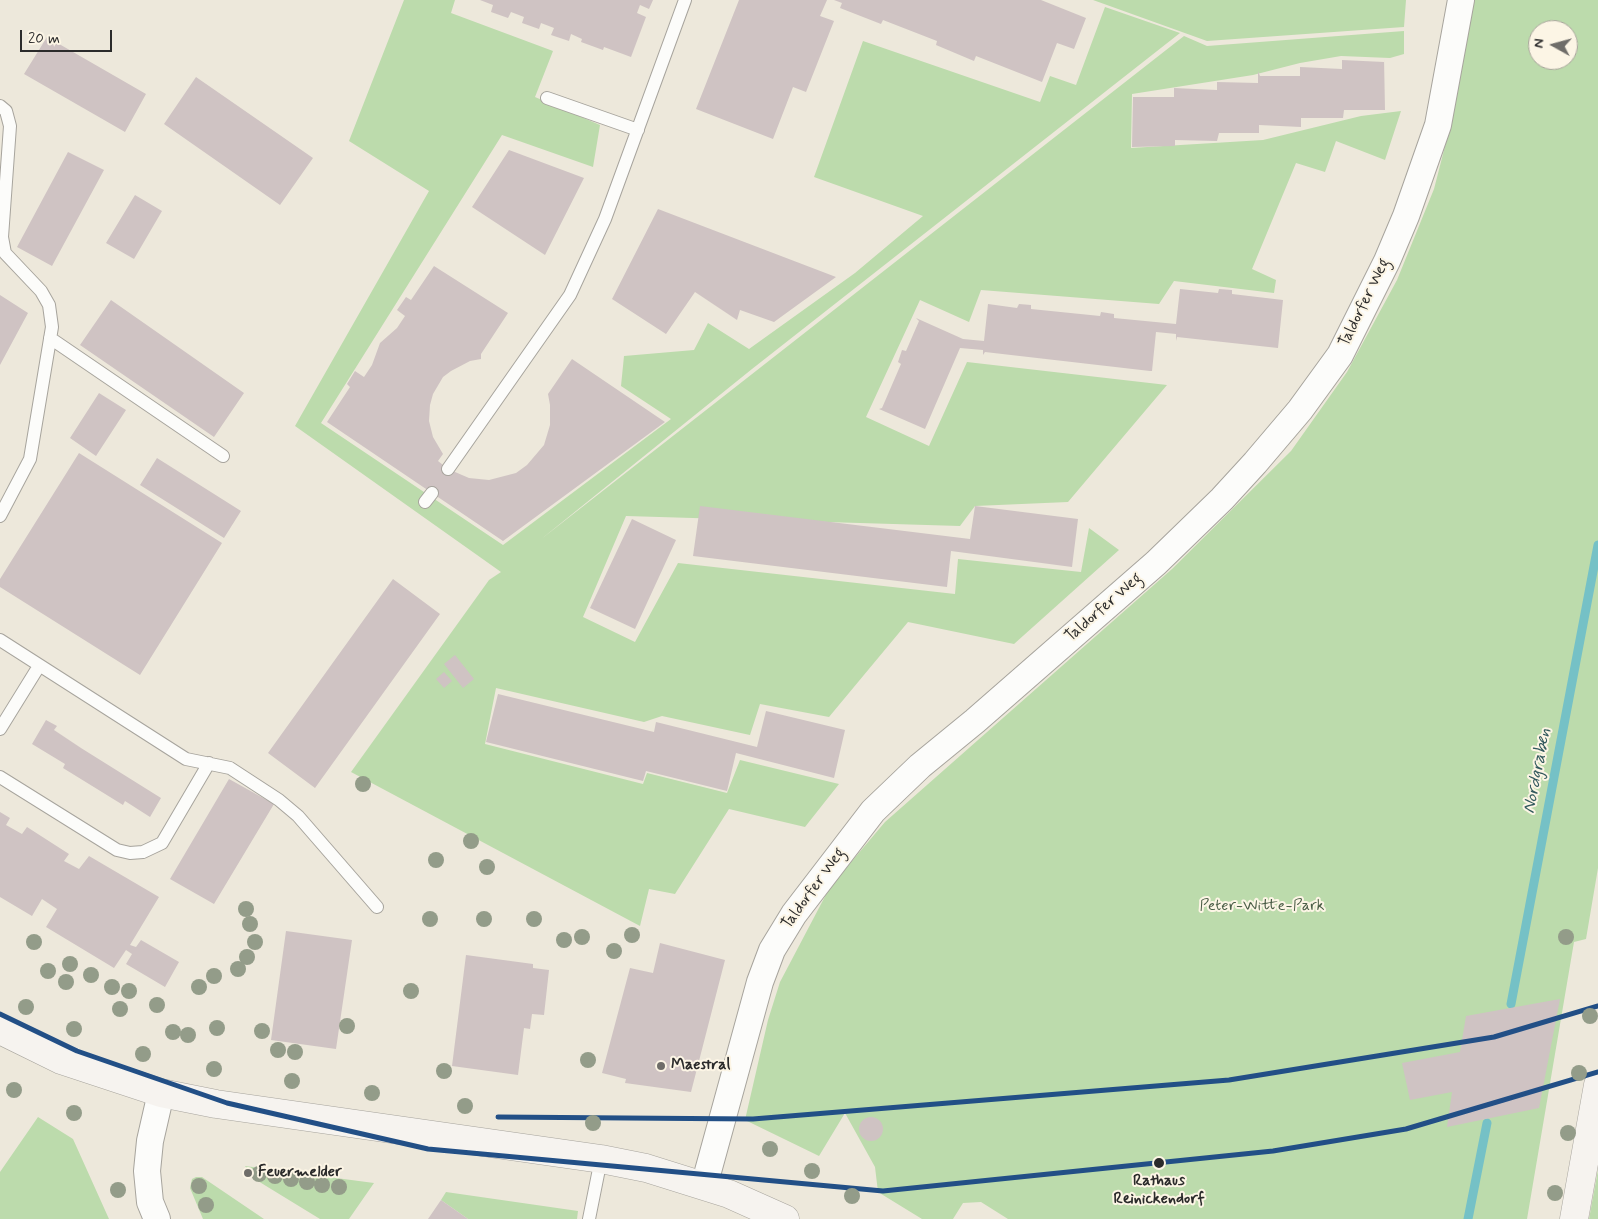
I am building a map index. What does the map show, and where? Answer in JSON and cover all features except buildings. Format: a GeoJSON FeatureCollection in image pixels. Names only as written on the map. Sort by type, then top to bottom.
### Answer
{"type":"FeatureCollection","features":[{"type":"Feature","properties":{"kind":"main road"},"geometry":{"type":"LineString","coordinates":[[0,1030],[61,1060],[161,1093],[216,1104],[601,1159],[646,1168],[729,1194],[785,1219]]}},
{"type":"Feature","properties":{"kind":"main road"},"geometry":{"type":"LineString","coordinates":[[1574,1219],[1598,1085]]}},
{"type":"Feature","properties":{"kind":"street","name":"Taldorfer Weg"},"geometry":{"type":"LineString","coordinates":[[704,1186],[760,982],[772,950],[794,914],[873,811],[920,766],[975,722],[1170,550],[1255,463],[1300,410],[1340,355],[1406,216],[1438,125],[1461,0]]}},
{"type":"Feature","properties":{"kind":"street"},"geometry":{"type":"LineString","coordinates":[[157,1219],[150,1202],[147,1171],[150,1141],[161,1093]]}},
{"type":"Feature","properties":{"kind":"lane"},"geometry":{"type":"LineString","coordinates":[[448,469],[570,295],[604,219],[685,0]]}},
{"type":"Feature","properties":{"kind":"lane"},"geometry":{"type":"LineString","coordinates":[[547,98],[638,130]]}},
{"type":"Feature","properties":{"kind":"lane"},"geometry":{"type":"LineString","coordinates":[[0,106],[6,111],[10,126],[2,237],[5,252],[41,291],[49,305],[52,327],[30,459],[0,516]]}},
{"type":"Feature","properties":{"kind":"lane"},"geometry":{"type":"LineString","coordinates":[[50,338],[223,456]]}},
{"type":"Feature","properties":{"kind":"lane"},"geometry":{"type":"LineString","coordinates":[[0,640],[186,758],[230,768],[280,800],[298,816],[377,907]]}},
{"type":"Feature","properties":{"kind":"lane"},"geometry":{"type":"LineString","coordinates":[[0,729],[39,666]]}},
{"type":"Feature","properties":{"kind":"lane"},"geometry":{"type":"LineString","coordinates":[[0,777],[117,850],[130,853],[143,852],[162,843],[209,763]]}},
{"type":"Feature","properties":{"kind":"lane"},"geometry":{"type":"LineString","coordinates":[[589,1219],[601,1159]]}},
{"type":"Feature","properties":{"kind":"green space"},"geometry":{"type":"Polygon","coordinates":[[[404,0],[455,0],[451,13],[553,51],[535,97],[600,125],[593,167],[502,135],[321,423],[503,545],[671,419],[621,386],[624,356],[694,350],[708,323],[749,349],[855,273],[923,216],[814,177],[863,41],[1040,102],[1050,76],[1076,85],[1105,7],[1180,33],[752,369],[540,540],[1184,36],[1207,46],[1404,31],[1404,54],[1390,58],[1341,56],[1300,63],[1253,75],[1132,94],[1131,148],[1263,140],[1361,116],[1401,111],[1385,160],[1336,141],[1325,172],[1296,163],[1252,269],[1276,280],[1274,293],[1174,281],[1159,304],[981,290],[969,322],[920,300],[866,417],[929,446],[967,362],[1167,385],[1068,502],[975,506],[960,526],[626,516],[583,617],[635,642],[678,563],[955,594],[958,559],[1081,572],[1089,528],[1119,550],[1014,644],[908,622],[829,717],[760,704],[750,735],[662,716],[644,722],[496,688],[485,744],[643,784],[647,773],[727,793],[740,760],[839,784],[805,827],[729,809],[675,894],[649,889],[640,926],[351,772],[489,580],[501,572],[295,426],[429,191],[349,141],[404,0]]]}},
{"type":"Feature","properties":{"kind":"green space"},"geometry":{"type":"Polygon","coordinates":[[[1093,0],[1406,0],[1404,27],[1207,41],[1093,0]]]}},
{"type":"Feature","properties":{"kind":"green space","name":"Peter-Witte-Park"},"geometry":{"type":"Polygon","coordinates":[[[1474,0],[1598,0],[1598,868],[1586,939],[1574,942],[1527,1219],[1008,1219],[981,1202],[963,1203],[953,1219],[922,1219],[878,1192],[875,1167],[845,1113],[819,1156],[745,1120],[768,1020],[780,982],[830,887],[885,822],[1172,569],[1291,451],[1347,372],[1397,280],[1434,189],[1451,123],[1474,0]]]}},
{"type":"Feature","properties":{"kind":"green space"},"geometry":{"type":"Polygon","coordinates":[[[38,1117],[73,1139],[109,1219],[0,1219],[0,1172],[38,1117]]]}},
{"type":"Feature","properties":{"kind":"green space"},"geometry":{"type":"Polygon","coordinates":[[[245,1166],[374,1183],[349,1219],[320,1219],[253,1178],[245,1166]]]}},
{"type":"Feature","properties":{"kind":"green space"},"geometry":{"type":"Polygon","coordinates":[[[1598,1170],[1598,1219],[1589,1219],[1598,1170]]]}},
{"type":"Feature","properties":{"kind":"green space"},"geometry":{"type":"Polygon","coordinates":[[[202,1177],[264,1219],[203,1219],[190,1188],[192,1179],[202,1177]]]}},
{"type":"Feature","properties":{"kind":"green space"},"geometry":{"type":"Polygon","coordinates":[[[446,1192],[578,1211],[577,1219],[468,1219],[441,1200],[446,1192]]]}},
{"type":"Feature","properties":{"kind":"waterway","name":"Nordgraben"},"geometry":{"type":"LineString","coordinates":[[1511,1004],[1598,545]]}},
{"type":"Feature","properties":{"kind":"waterway","name":"Nordgraben"},"geometry":{"type":"LineString","coordinates":[[1468,1219],[1487,1123]]}},
{"type":"Feature","properties":{"kind":"transit line"},"geometry":{"type":"LineString","coordinates":[[498,1117],[753,1119],[1229,1080],[1494,1037],[1598,1006]]}},
{"type":"Feature","properties":{"kind":"transit line"},"geometry":{"type":"LineString","coordinates":[[0,1014],[77,1051],[227,1103],[428,1149],[883,1191],[1273,1151],[1406,1129],[1598,1072]]}},
{"type":"Feature","properties":{"kind":"place","name":"Maestral"},"geometry":{"type":"Point","coordinates":[661,1066]}},
{"type":"Feature","properties":{"kind":"place","name":"Rathaus Reinickendorf"},"geometry":{"type":"Point","coordinates":[1159,1163]}},
{"type":"Feature","properties":{"kind":"place","name":"Feuermelder"},"geometry":{"type":"Point","coordinates":[248,1173]}}]}
